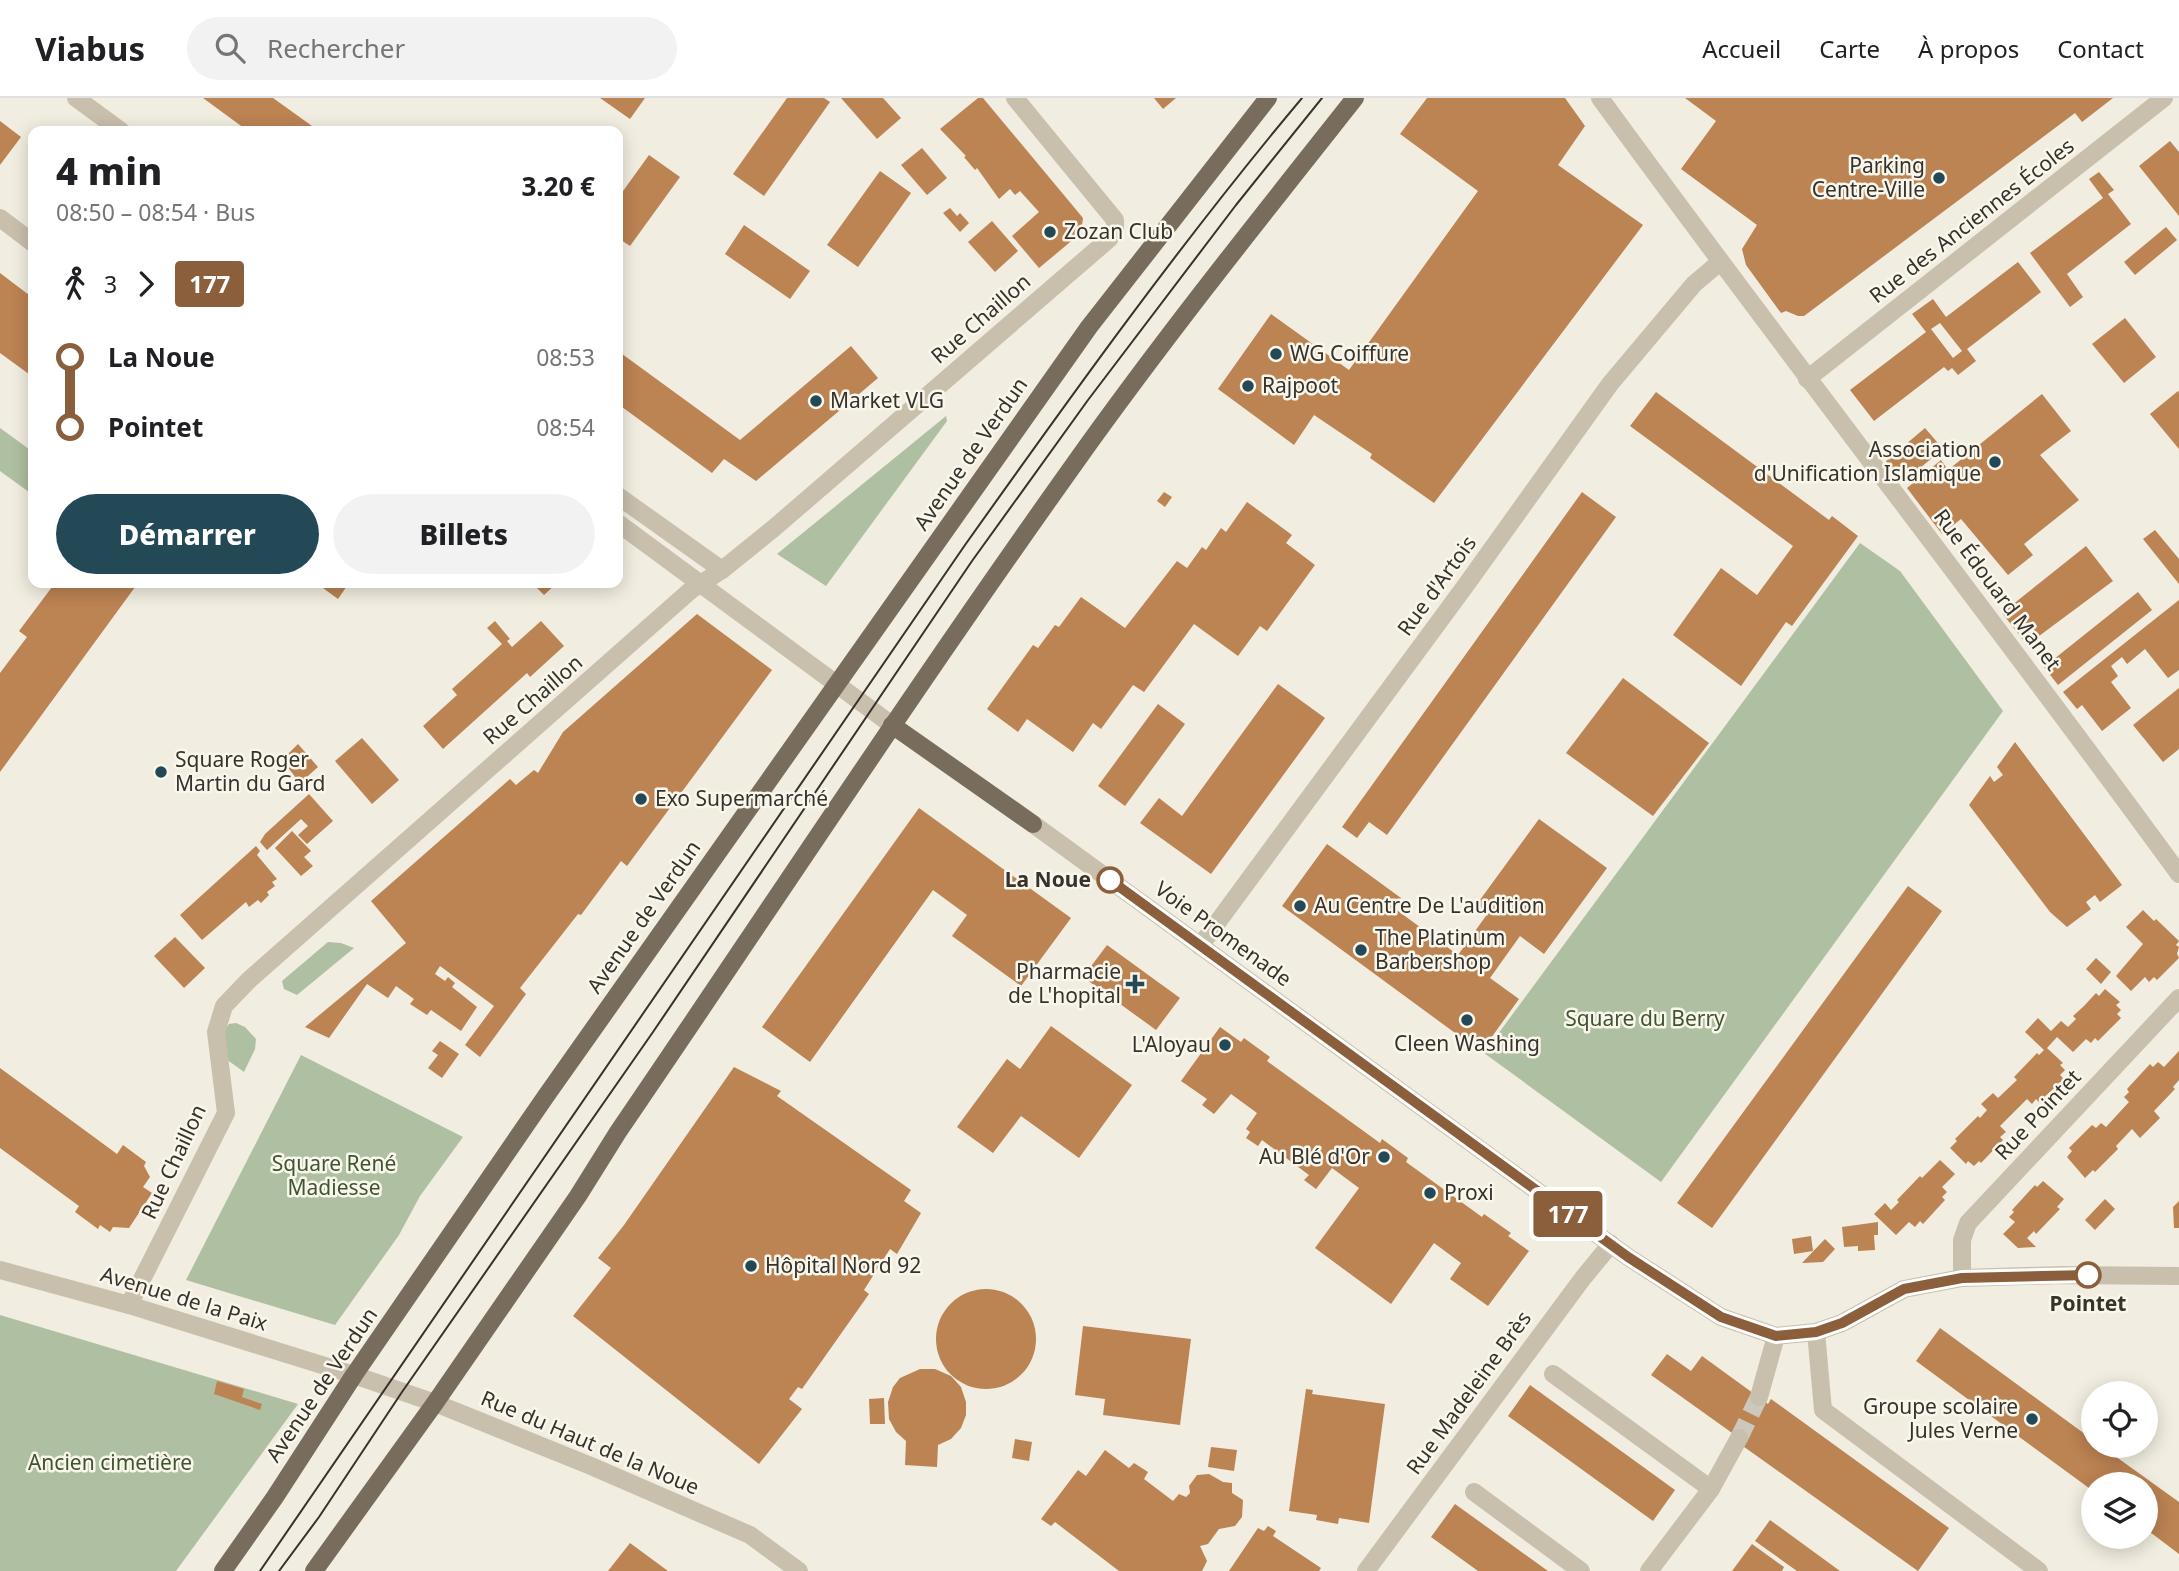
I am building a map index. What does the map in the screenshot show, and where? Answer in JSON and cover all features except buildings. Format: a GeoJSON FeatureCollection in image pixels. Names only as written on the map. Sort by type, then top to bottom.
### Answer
{"type":"FeatureCollection","features":[{"type":"Feature","properties":{"kind":"main road","name":"Avenue de Verdun"},"geometry":{"type":"LineString","coordinates":[[223,1571],[275,1497],[354,1375],[592,1030],[1088,327],[1268,98]]}},
{"type":"Feature","properties":{"kind":"main road"},"geometry":{"type":"LineString","coordinates":[[314,1571],[435,1403],[578,1196],[618,1132],[892,724],[1084,451],[1228,258],[1355,98]]}},
{"type":"Feature","properties":{"kind":"main road","name":"Voie Promenade"},"geometry":{"type":"LineString","coordinates":[[892,724],[1033,824]]}},
{"type":"Feature","properties":{"kind":"street"},"geometry":{"type":"LineString","coordinates":[[76,98],[114,126]]}},
{"type":"Feature","properties":{"kind":"street","name":"Rue Chaillon"},"geometry":{"type":"LineString","coordinates":[[129,1305],[226,1113],[216,1032],[224,1006],[691,590],[722,570],[899,422],[944,380],[1109,239],[1115,229],[1115,220],[1014,98]]}},
{"type":"Feature","properties":{"kind":"street","name":"Rue Édouard Manet"},"geometry":{"type":"LineString","coordinates":[[1600,98],[1807,379],[1884,476],[2179,874]]}},
{"type":"Feature","properties":{"kind":"street","name":"Rue des Anciennes Écoles"},"geometry":{"type":"LineString","coordinates":[[1807,379],[2164,98]]}},
{"type":"Feature","properties":{"kind":"street"},"geometry":{"type":"LineString","coordinates":[[0,218],[28,239]]}},
{"type":"Feature","properties":{"kind":"street","name":"Rue d'Artois"},"geometry":{"type":"LineString","coordinates":[[1200,946],[1466,585],[1610,383],[1694,284],[1720,262]]}},
{"type":"Feature","properties":{"kind":"street"},"geometry":{"type":"LineString","coordinates":[[623,500],[722,570]]}},
{"type":"Feature","properties":{"kind":"street","name":"Voie Promenade"},"geometry":{"type":"LineString","coordinates":[[623,527],[892,724]]}},
{"type":"Feature","properties":{"kind":"street","name":"Voie Promenade"},"geometry":{"type":"LineString","coordinates":[[1033,824],[1611,1244],[1721,1317],[1776,1336]]}},
{"type":"Feature","properties":{"kind":"street","name":"Rue Pointet"},"geometry":{"type":"LineString","coordinates":[[1962,1278],[1962,1240],[1968,1223],[2179,998]]}},
{"type":"Feature","properties":{"kind":"street","name":"Rue Madeleine Brès"},"geometry":{"type":"LineString","coordinates":[[1366,1571],[1611,1244]]}},
{"type":"Feature","properties":{"kind":"street","name":"Avenue de la Paix"},"geometry":{"type":"LineString","coordinates":[[3,1271],[129,1305],[354,1375]]}},
{"type":"Feature","properties":{"kind":"street"},"geometry":{"type":"LineString","coordinates":[[1759,1397],[1776,1336],[1816,1332],[1842,1323],[1904,1289],[1962,1278],[2179,1276]]}},
{"type":"Feature","properties":{"kind":"street"},"geometry":{"type":"LineString","coordinates":[[1816,1332],[1822,1410],[2039,1571]]}},
{"type":"Feature","properties":{"kind":"street"},"geometry":{"type":"LineString","coordinates":[[1553,1374],[1711,1489]]}},
{"type":"Feature","properties":{"kind":"street","name":"Rue du Haut de la Noue"},"geometry":{"type":"LineString","coordinates":[[354,1375],[435,1403],[591,1466],[750,1535],[799,1571]]}},
{"type":"Feature","properties":{"kind":"street"},"geometry":{"type":"LineString","coordinates":[[1649,1571],[1711,1489],[1739,1438]]}},
{"type":"Feature","properties":{"kind":"street"},"geometry":{"type":"LineString","coordinates":[[1474,1492],[1581,1571]]}},
{"type":"Feature","properties":{"kind":"green space"},"geometry":{"type":"Polygon","coordinates":[[[946,416],[947,421],[826,586],[777,554],[946,416]]]}},
{"type":"Feature","properties":{"kind":"green space"},"geometry":{"type":"Polygon","coordinates":[[[0,428],[28,448],[28,491],[0,471],[0,428]]]}},
{"type":"Feature","properties":{"kind":"green space","name":"Square du Berry"},"geometry":{"type":"Polygon","coordinates":[[[1860,543],[1900,571],[2003,711],[1661,1182],[1484,1053],[1860,543]]]}},
{"type":"Feature","properties":{"kind":"green space"},"geometry":{"type":"Polygon","coordinates":[[[328,942],[354,948],[297,995],[284,989],[282,981],[328,942]]]}},
{"type":"Feature","properties":{"kind":"green space"},"geometry":{"type":"Polygon","coordinates":[[[236,1023],[245,1027],[256,1039],[255,1049],[244,1072],[226,1059],[222,1034],[229,1024],[236,1023]]]}},
{"type":"Feature","properties":{"kind":"green space","name":"Square René Madiesse"},"geometry":{"type":"Polygon","coordinates":[[[301,1055],[463,1137],[420,1196],[399,1235],[335,1325],[186,1280],[301,1055]]]}},
{"type":"Feature","properties":{"kind":"green space","name":"Ancien cimetière"},"geometry":{"type":"Polygon","coordinates":[[[0,1315],[298,1404],[176,1571],[0,1571],[0,1315]]]}},
{"type":"Feature","properties":{"kind":"tunnel"},"geometry":{"type":"LineString","coordinates":[[1739,1438],[1759,1397]]}},
{"type":"Feature","properties":{"kind":"tram line"},"geometry":{"type":"LineString","coordinates":[[260,1571],[965,545],[1171,262],[1302,98]]}},
{"type":"Feature","properties":{"kind":"tram line"},"geometry":{"type":"LineString","coordinates":[[279,1571],[653,1032],[972,561],[1088,400],[1236,205],[1322,98]]}},
{"type":"Feature","properties":{"kind":"bus line","name":"177"},"geometry":{"type":"LineString","coordinates":[[1110,880],[1628,1257],[1721,1317],[1776,1336],[1816,1332],[1842,1323],[1904,1289],[1962,1278],[2088,1275]]}},
{"type":"Feature","properties":{"kind":"place","name":"Parking Centre-Ville"},"geometry":{"type":"Point","coordinates":[1939,178]}},
{"type":"Feature","properties":{"kind":"place","name":"Zozan Club"},"geometry":{"type":"Point","coordinates":[1050,232]}},
{"type":"Feature","properties":{"kind":"place","name":"WG Coiffure"},"geometry":{"type":"Point","coordinates":[1276,354]}},
{"type":"Feature","properties":{"kind":"place","name":"Rajpoot"},"geometry":{"type":"Point","coordinates":[1248,386]}},
{"type":"Feature","properties":{"kind":"place","name":"Market VLG"},"geometry":{"type":"Point","coordinates":[816,401]}},
{"type":"Feature","properties":{"kind":"place","name":"Association d'Unification Islamique"},"geometry":{"type":"Point","coordinates":[1995,462]}},
{"type":"Feature","properties":{"kind":"place","name":"Square Roger Martin du Gard"},"geometry":{"type":"Point","coordinates":[161,772]}},
{"type":"Feature","properties":{"kind":"place","name":"Exo Supermarché"},"geometry":{"type":"Point","coordinates":[641,799]}},
{"type":"Feature","properties":{"kind":"place","name":"La Noue"},"geometry":{"type":"Point","coordinates":[1110,880]}},
{"type":"Feature","properties":{"kind":"place","name":"Au Centre De L'audition"},"geometry":{"type":"Point","coordinates":[1300,906]}},
{"type":"Feature","properties":{"kind":"place","name":"The Platinum Barbershop"},"geometry":{"type":"Point","coordinates":[1361,950]}},
{"type":"Feature","properties":{"kind":"place","name":"Pharmacie de L'hopital"},"geometry":{"type":"Point","coordinates":[1135,984]}},
{"type":"Feature","properties":{"kind":"place","name":"Cleen Washing"},"geometry":{"type":"Point","coordinates":[1467,1020]}},
{"type":"Feature","properties":{"kind":"place","name":"L'Aloyau"},"geometry":{"type":"Point","coordinates":[1225,1045]}},
{"type":"Feature","properties":{"kind":"place","name":"Au Blé d'Or"},"geometry":{"type":"Point","coordinates":[1384,1157]}},
{"type":"Feature","properties":{"kind":"place","name":"Proxi"},"geometry":{"type":"Point","coordinates":[1430,1193]}},
{"type":"Feature","properties":{"kind":"place","name":"Hôpital Nord 92"},"geometry":{"type":"Point","coordinates":[751,1266]}},
{"type":"Feature","properties":{"kind":"place","name":"Pointet"},"geometry":{"type":"Point","coordinates":[2088,1275]}},
{"type":"Feature","properties":{"kind":"place","name":"Groupe scolaire Jules Verne"},"geometry":{"type":"Point","coordinates":[2032,1419]}}]}
